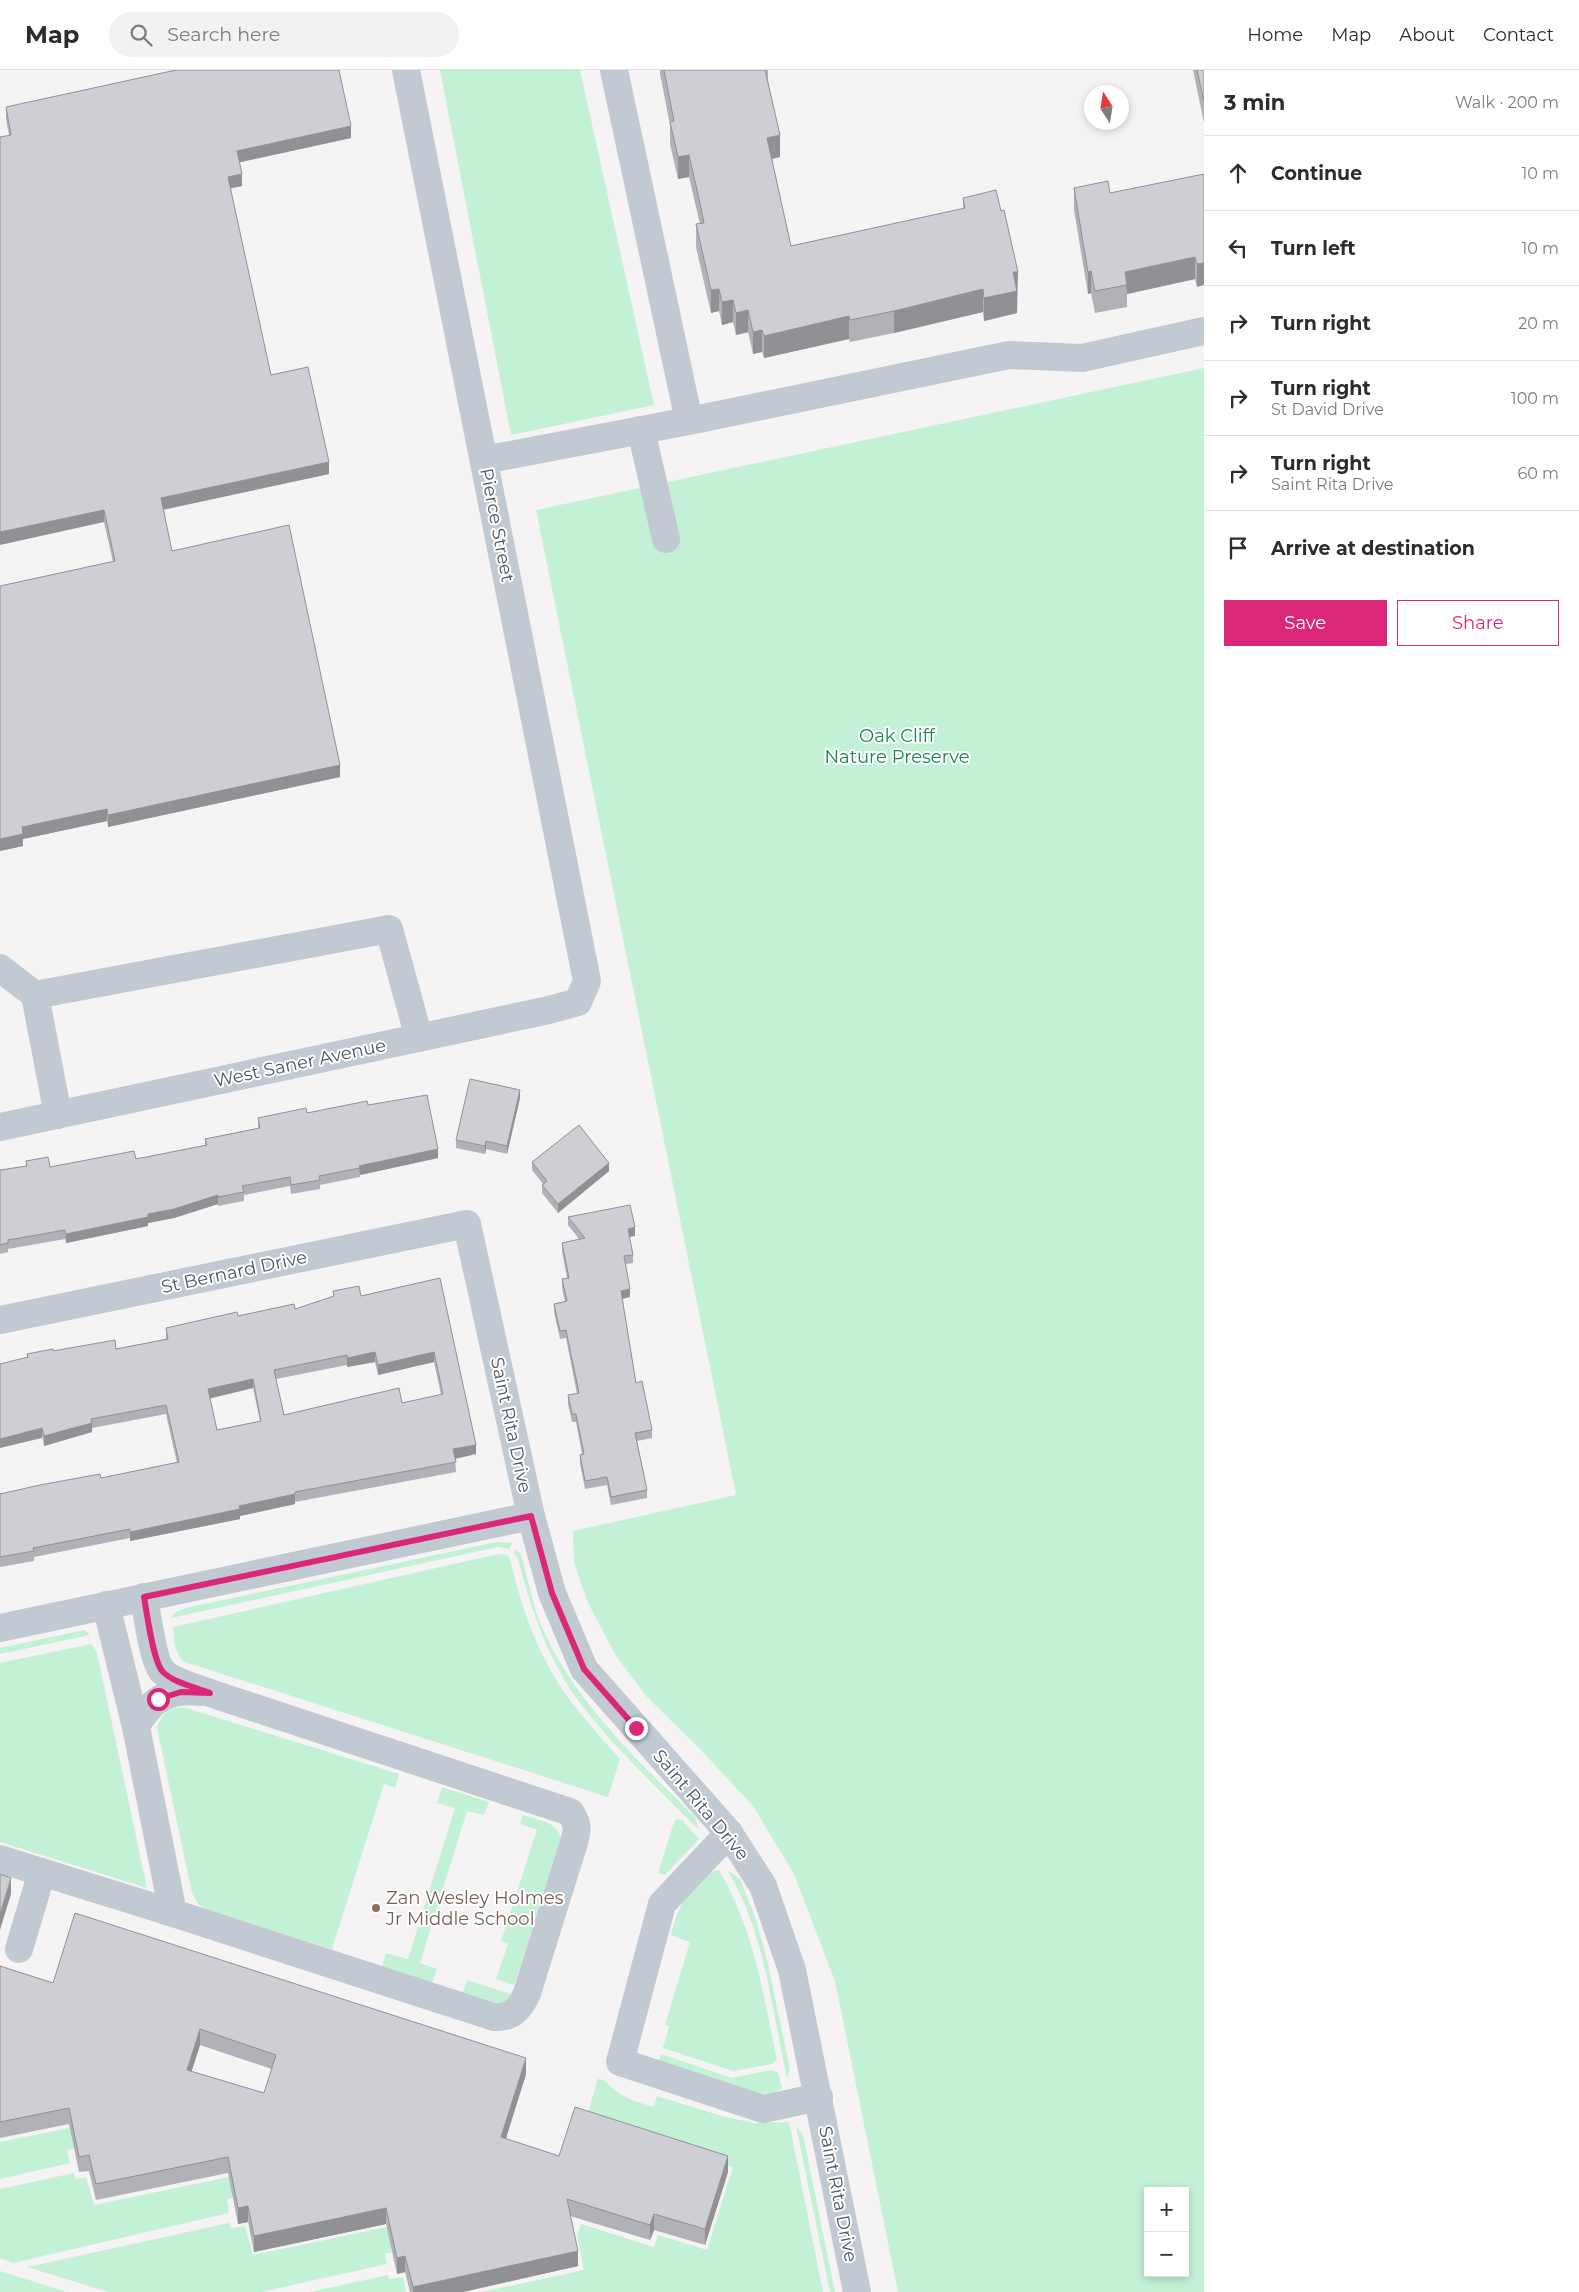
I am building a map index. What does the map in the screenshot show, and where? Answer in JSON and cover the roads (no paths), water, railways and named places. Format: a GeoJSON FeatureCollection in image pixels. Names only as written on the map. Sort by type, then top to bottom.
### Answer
{"type":"FeatureCollection","features":[{"type":"Feature","properties":{"kind":"street","name":"Pierce Street"},"geometry":{"type":"LineString","coordinates":[[406,70],[588,981]]}},
{"type":"Feature","properties":{"kind":"street"},"geometry":{"type":"LineString","coordinates":[[614,70],[689,421]]}},
{"type":"Feature","properties":{"kind":"street"},"geometry":{"type":"LineString","coordinates":[[484,460],[689,421],[1009,355],[1082,358],[1204,331]]}},
{"type":"Feature","properties":{"kind":"street"},"geometry":{"type":"LineString","coordinates":[[640,430],[666,539]]}},
{"type":"Feature","properties":{"kind":"street"},"geometry":{"type":"LineString","coordinates":[[35,995],[389,929],[419,1038]]}},
{"type":"Feature","properties":{"kind":"street"},"geometry":{"type":"LineString","coordinates":[[0,968],[35,995],[58,1115]]}},
{"type":"Feature","properties":{"kind":"street","name":"West Saner Avenue"},"geometry":{"type":"LineString","coordinates":[[0,1127],[549,1010],[578,1002],[588,981]]}},
{"type":"Feature","properties":{"kind":"street","name":"St Bernard Drive"},"geometry":{"type":"LineString","coordinates":[[0,1320],[467,1224]]}},
{"type":"Feature","properties":{"kind":"street","name":"Saint Rita Drive"},"geometry":{"type":"LineString","coordinates":[[467,1224],[531,1516],[552,1593],[584,1669],[729,1833],[763,1886],[792,1970],[858,2292]]}},
{"type":"Feature","properties":{"kind":"street"},"geometry":{"type":"LineString","coordinates":[[0,1628],[531,1516]]}},
{"type":"Feature","properties":{"kind":"street"},"geometry":{"type":"LineString","coordinates":[[0,1859],[494,2017],[504,2018],[513,2014],[522,2003],[527,1993],[578,1829],[576,1820],[570,1812],[210,1693],[172,1678],[162,1671],[157,1661],[144,1597]]}},
{"type":"Feature","properties":{"kind":"street"},"geometry":{"type":"LineString","coordinates":[[106,1605],[136,1727],[173,1913]]}},
{"type":"Feature","properties":{"kind":"street"},"geometry":{"type":"LineString","coordinates":[[136,1727],[151,1704],[158,1699],[181,1692],[210,1693]]}},
{"type":"Feature","properties":{"kind":"street"},"geometry":{"type":"LineString","coordinates":[[729,1833],[662,1904],[620,2062],[763,2108],[819,2098]]}},
{"type":"Feature","properties":{"kind":"street"},"geometry":{"type":"LineString","coordinates":[[19,1949],[42,1872]]}},
{"type":"Feature","properties":{"kind":"place","name":"Zan Wesley Holmes Jr Middle School"},"geometry":{"type":"Point","coordinates":[376,1908]}},
{"type":"Feature","properties":{"kind":"park label","name":"Oak Cliff Nature Preserve"},"geometry":{"type":"Point","coordinates":[897,746]}}]}
